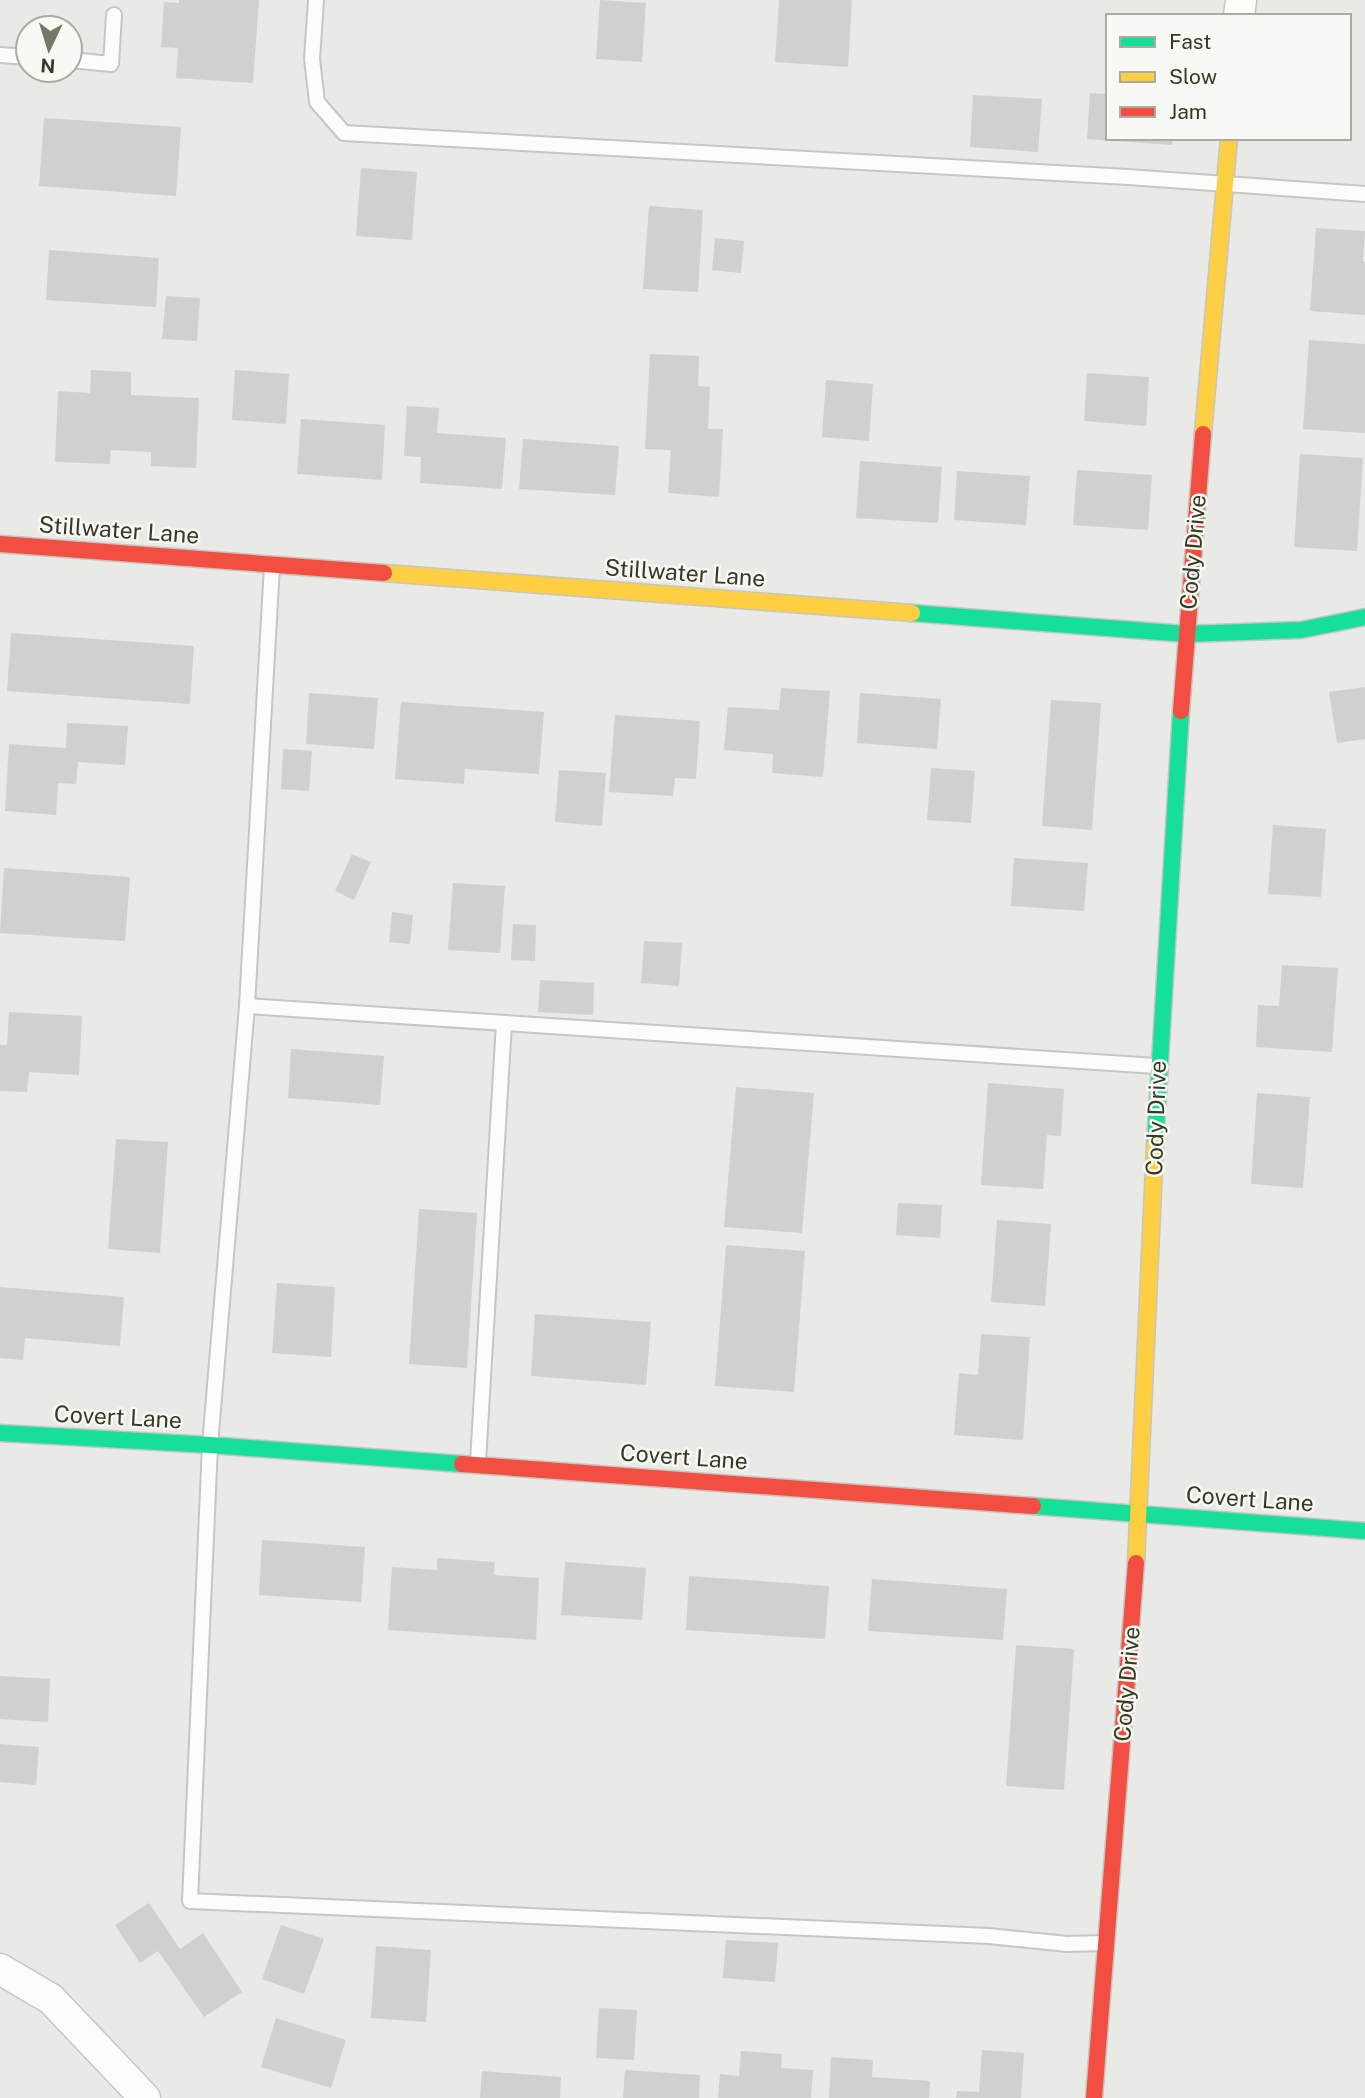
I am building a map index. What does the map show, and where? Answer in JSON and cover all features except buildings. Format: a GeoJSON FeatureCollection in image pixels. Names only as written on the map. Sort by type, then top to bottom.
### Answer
{"type":"FeatureCollection","features":[{"type":"Feature","properties":{"kind":"street","name":"Cody Drive"},"geometry":{"type":"LineString","coordinates":[[1094,2098],[1140,1514],[1158,1066],[1186,634],[1228,140]]}},
{"type":"Feature","properties":{"kind":"street","name":"Stillwater Lane"},"geometry":{"type":"LineString","coordinates":[[0,544],[1186,634],[1301,630],[1365,617]]}},
{"type":"Feature","properties":{"kind":"street","name":"Covert Lane"},"geometry":{"type":"LineString","coordinates":[[0,1433],[210,1445],[1365,1531]]}},
{"type":"Feature","properties":{"kind":"street"},"geometry":{"type":"LineString","coordinates":[[0,1969],[51,1999],[145,2098]]}},
{"type":"Feature","properties":{"kind":"lane"},"geometry":{"type":"LineString","coordinates":[[316,0],[312,59],[317,102],[344,133],[1128,177],[1365,194]]}},
{"type":"Feature","properties":{"kind":"lane"},"geometry":{"type":"LineString","coordinates":[[84,62],[111,64],[114,15]]}},
{"type":"Feature","properties":{"kind":"lane"},"geometry":{"type":"LineString","coordinates":[[272,565],[247,1006],[210,1445],[190,1901],[989,1936],[1067,1944],[1106,1942]]}},
{"type":"Feature","properties":{"kind":"lane"},"geometry":{"type":"LineString","coordinates":[[247,1006],[1158,1066]]}},
{"type":"Feature","properties":{"kind":"lane"},"geometry":{"type":"LineString","coordinates":[[477,1465],[504,1023]]}},
{"type":"Feature","properties":{"kind":"traffic: fast"},"geometry":{"type":"LineString","coordinates":[[912,613],[1186,634],[1301,630],[1365,617]]}},
{"type":"Feature","properties":{"kind":"traffic: fast"},"geometry":{"type":"LineString","coordinates":[[1155,1145],[1181,711]]}},
{"type":"Feature","properties":{"kind":"traffic: fast"},"geometry":{"type":"LineString","coordinates":[[0,1433],[462,1464]]}},
{"type":"Feature","properties":{"kind":"traffic: fast"},"geometry":{"type":"LineString","coordinates":[[1033,1506],[1365,1531]]}},
{"type":"Feature","properties":{"kind":"traffic: slow"},"geometry":{"type":"LineString","coordinates":[[1203,434],[1229,140]]}},
{"type":"Feature","properties":{"kind":"traffic: slow"},"geometry":{"type":"LineString","coordinates":[[384,573],[912,613]]}},
{"type":"Feature","properties":{"kind":"traffic: slow"},"geometry":{"type":"LineString","coordinates":[[1136,1563],[1155,1145]]}},
{"type":"Feature","properties":{"kind":"traffic: jam"},"geometry":{"type":"LineString","coordinates":[[1181,711],[1203,434]]}},
{"type":"Feature","properties":{"kind":"traffic: jam"},"geometry":{"type":"LineString","coordinates":[[0,544],[384,573]]}},
{"type":"Feature","properties":{"kind":"traffic: jam"},"geometry":{"type":"LineString","coordinates":[[462,1464],[1033,1506]]}},
{"type":"Feature","properties":{"kind":"traffic: jam"},"geometry":{"type":"LineString","coordinates":[[1094,2098],[1136,1563]]}}]}
